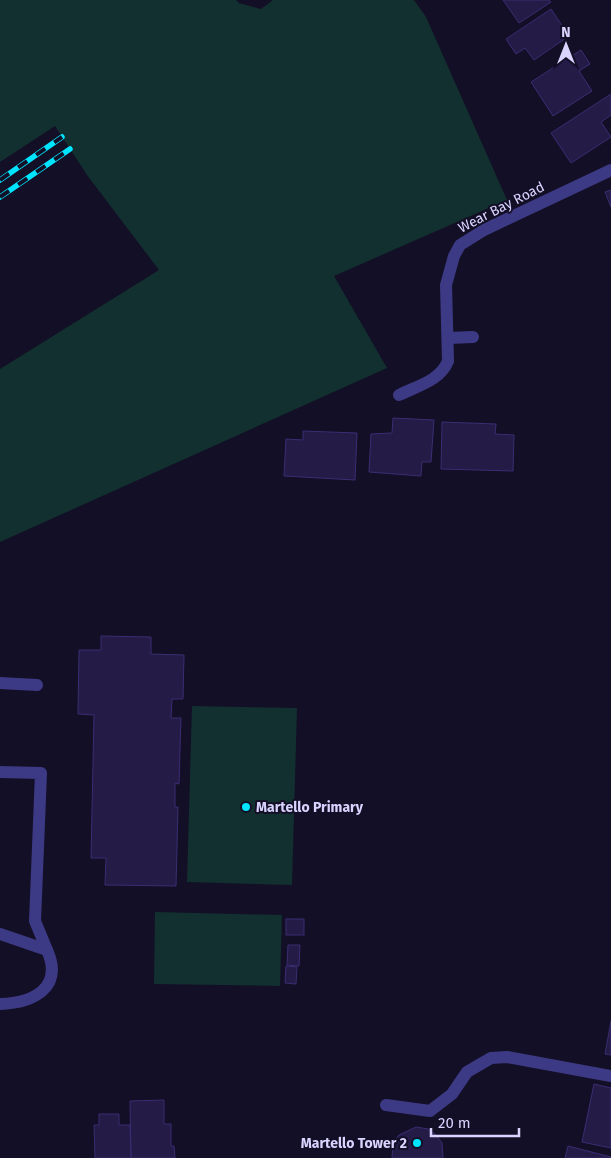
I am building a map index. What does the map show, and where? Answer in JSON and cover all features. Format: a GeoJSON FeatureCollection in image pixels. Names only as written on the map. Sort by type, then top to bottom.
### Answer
{"type":"FeatureCollection","features":[{"type":"Feature","properties":{"kind":"street","name":"Wear Bay Road"},"geometry":{"type":"LineString","coordinates":[[398,395],[430,381],[444,371],[448,361],[446,285],[454,256],[460,245],[484,230],[611,170]]}},
{"type":"Feature","properties":{"kind":"street"},"geometry":{"type":"LineString","coordinates":[[448,338],[473,338]]}},
{"type":"Feature","properties":{"kind":"street"},"geometry":{"type":"LineString","coordinates":[[0,683],[37,685]]}},
{"type":"Feature","properties":{"kind":"street"},"geometry":{"type":"LineString","coordinates":[[0,772],[41,773],[35,921],[53,962],[52,974],[41,993],[28,1000],[0,1004]]}},
{"type":"Feature","properties":{"kind":"street"},"geometry":{"type":"LineString","coordinates":[[0,934],[47,950]]}},
{"type":"Feature","properties":{"kind":"street"},"geometry":{"type":"LineString","coordinates":[[386,1105],[430,1111],[452,1094],[467,1072],[491,1058],[507,1057],[611,1076]]}},
{"type":"Feature","properties":{"kind":"green space"},"geometry":{"type":"Polygon","coordinates":[[[0,0],[236,0],[239,3],[261,9],[273,0],[414,0],[426,17],[507,200],[334,276],[387,368],[0,542],[0,369],[159,270],[87,175],[55,126],[0,162],[0,0]]]}},
{"type":"Feature","properties":{"kind":"green space"},"geometry":{"type":"Polygon","coordinates":[[[192,706],[297,708],[292,885],[187,882],[192,706]]]}},
{"type":"Feature","properties":{"kind":"green space"},"geometry":{"type":"Polygon","coordinates":[[[155,912],[282,915],[280,986],[154,984],[155,912]]]}},
{"type":"Feature","properties":{"kind":"building"},"geometry":{"type":"Polygon","coordinates":[[[503,0],[549,0],[551,2],[519,23],[503,0]]]}},
{"type":"Feature","properties":{"kind":"building"},"geometry":{"type":"Polygon","coordinates":[[[551,9],[569,36],[534,60],[525,48],[516,54],[506,39],[551,9]]]}},
{"type":"Feature","properties":{"kind":"building"},"geometry":{"type":"Polygon","coordinates":[[[581,50],[590,64],[579,71],[592,91],[553,116],[531,82],[581,50]]]}},
{"type":"Feature","properties":{"kind":"building"},"geometry":{"type":"Polygon","coordinates":[[[611,94],[611,115],[601,122],[611,137],[571,163],[551,133],[611,94]]]}},
{"type":"Feature","properties":{"kind":"building"},"geometry":{"type":"Polygon","coordinates":[[[611,190],[611,207],[605,192],[611,190]]]}},
{"type":"Feature","properties":{"kind":"building"},"geometry":{"type":"Polygon","coordinates":[[[393,418],[434,420],[431,462],[422,462],[421,476],[369,472],[371,434],[392,433],[393,418]]]}},
{"type":"Feature","properties":{"kind":"building"},"geometry":{"type":"Polygon","coordinates":[[[442,422],[496,424],[495,434],[514,435],[513,471],[441,469],[442,422]]]}},
{"type":"Feature","properties":{"kind":"building"},"geometry":{"type":"Polygon","coordinates":[[[303,431],[357,433],[355,480],[284,476],[286,439],[303,440],[303,431]]]}},
{"type":"Feature","properties":{"kind":"building"},"geometry":{"type":"Polygon","coordinates":[[[101,636],[151,637],[151,654],[184,655],[183,699],[172,699],[171,718],[181,718],[179,784],[175,783],[175,807],[178,807],[176,886],[105,885],[106,858],[91,858],[94,715],[78,714],[79,650],[101,650],[101,636]]]}},
{"type":"Feature","properties":{"kind":"building"},"geometry":{"type":"Polygon","coordinates":[[[286,919],[304,919],[304,935],[286,935],[286,919]]]}},
{"type":"Feature","properties":{"kind":"building"},"geometry":{"type":"Polygon","coordinates":[[[288,945],[300,945],[299,966],[287,965],[288,945]]]}},
{"type":"Feature","properties":{"kind":"building"},"geometry":{"type":"Polygon","coordinates":[[[286,966],[297,967],[296,984],[285,983],[286,966]]]}},
{"type":"Feature","properties":{"kind":"building"},"geometry":{"type":"Polygon","coordinates":[[[611,1021],[611,1055],[605,1054],[611,1021]]]}},
{"type":"Feature","properties":{"kind":"building"},"geometry":{"type":"Polygon","coordinates":[[[594,1084],[611,1088],[611,1148],[582,1142],[594,1084]]]}},
{"type":"Feature","properties":{"kind":"building"},"geometry":{"type":"Polygon","coordinates":[[[164,1100],[164,1124],[171,1124],[171,1146],[174,1146],[175,1158],[131,1158],[130,1101],[164,1100]]]}},
{"type":"Feature","properties":{"kind":"building"},"geometry":{"type":"Polygon","coordinates":[[[99,1114],[119,1114],[119,1125],[130,1125],[131,1158],[95,1158],[94,1125],[99,1125],[99,1114]]]}},
{"type":"Feature","properties":{"kind":"building","name":"Martello Tower 2"},"geometry":{"type":"Polygon","coordinates":[[[416,1127],[428,1129],[435,1134],[442,1143],[443,1158],[392,1158],[393,1142],[399,1135],[416,1127]]]}},
{"type":"Feature","properties":{"kind":"building"},"geometry":{"type":"Polygon","coordinates":[[[568,1146],[611,1157],[611,1158],[565,1158],[568,1146]]]}},
{"type":"Feature","properties":{"kind":"railway"},"geometry":{"type":"LineString","coordinates":[[0,180],[62,137]]}},
{"type":"Feature","properties":{"kind":"railway"},"geometry":{"type":"LineString","coordinates":[[0,197],[70,149]]}},
{"type":"Feature","properties":{"kind":"place","name":"Martello Primary"},"geometry":{"type":"Point","coordinates":[246,807]}},
{"type":"Feature","properties":{"kind":"place","name":"Martello Tower 2"},"geometry":{"type":"Point","coordinates":[417,1143]}}]}
